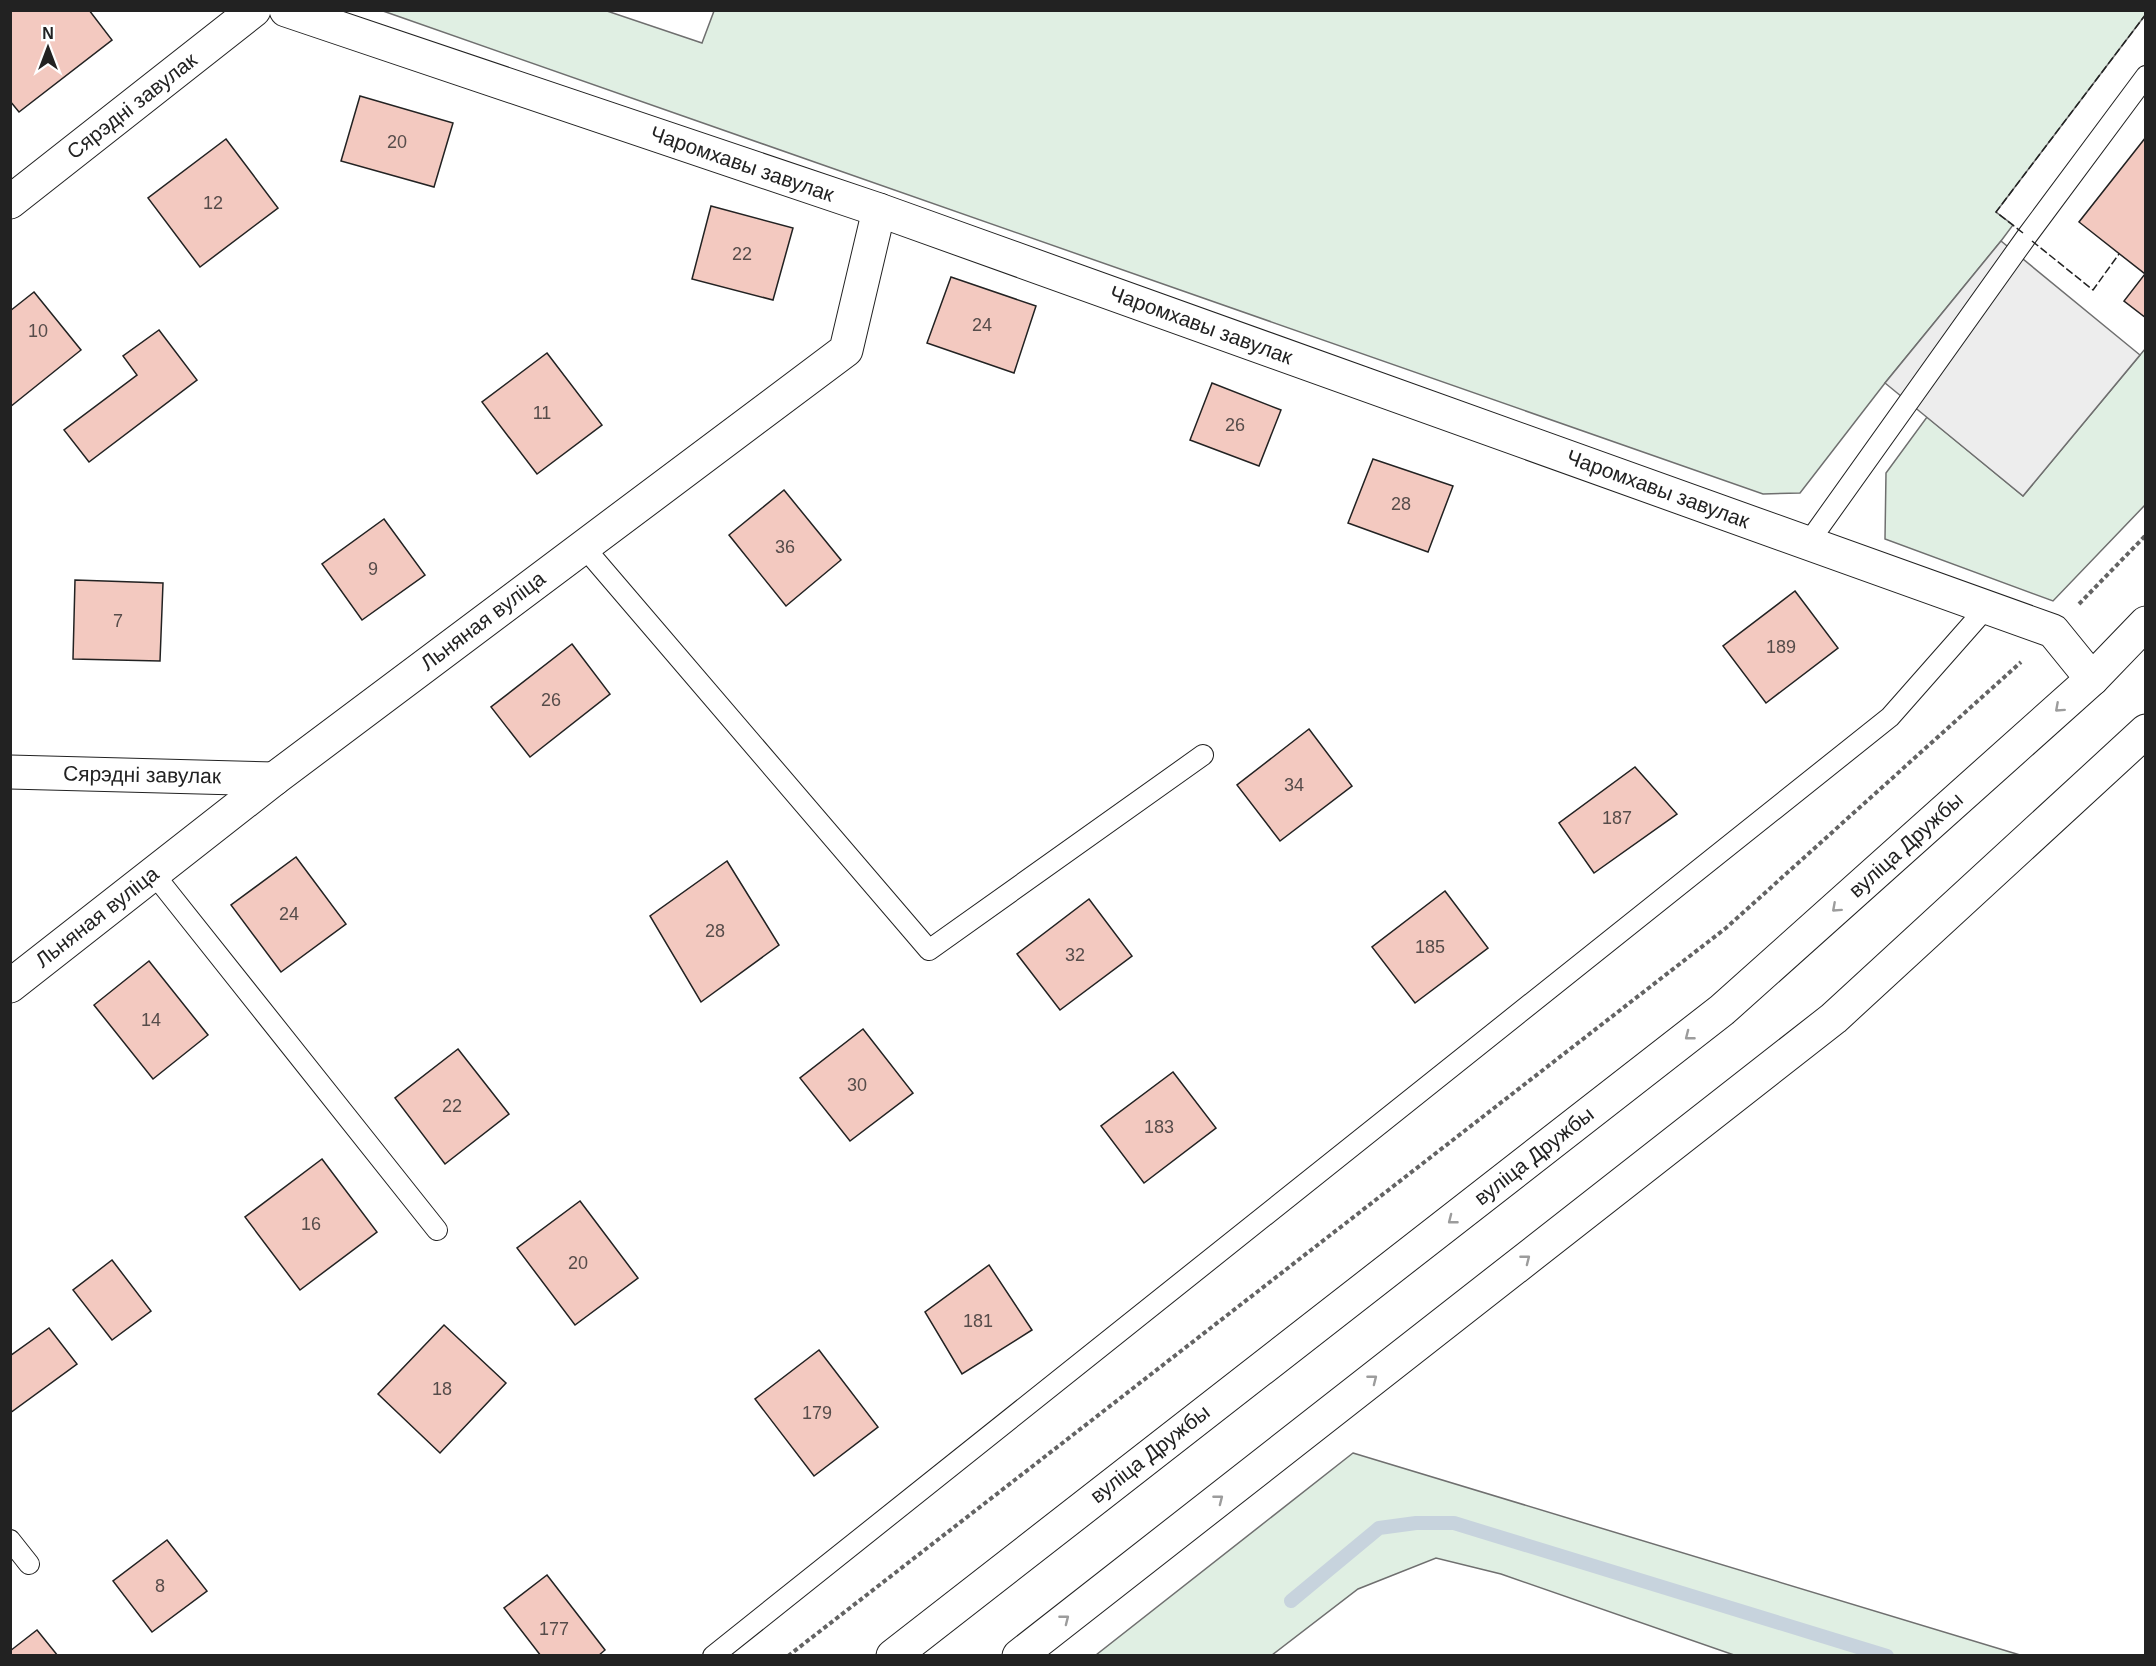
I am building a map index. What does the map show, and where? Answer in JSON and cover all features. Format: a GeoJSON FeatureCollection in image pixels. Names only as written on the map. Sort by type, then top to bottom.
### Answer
{"type":"FeatureCollection","features":[{"type":"Feature","properties":{"kind":"street","name":"Сярэдні завулак"},"geometry":{"type":"LineString","coordinates":[[10,202],[254,10]]}},
{"type":"Feature","properties":{"kind":"street","name":"Чаромхавы завулак"},"geometry":{"type":"LineString","coordinates":[[286,10],[879,210],[2053,631],[2092,679]]}},
{"type":"Feature","properties":{"kind":"street","name":"Льняная вуліца"},"geometry":{"type":"LineString","coordinates":[[10,986],[274,779],[846,350],[879,210]]}},
{"type":"Feature","properties":{"kind":"street","name":"вуліца Дружбы"},"geometry":{"type":"LineString","coordinates":[[893,1656],[1722,1010],[2092,679],[2145,623]]}},
{"type":"Feature","properties":{"kind":"street"},"geometry":{"type":"LineString","coordinates":[[1019,1656],[1834,1018],[2145,731]]}},
{"type":"Feature","properties":{"kind":"street","name":"Сярэдні завулак"},"geometry":{"type":"LineString","coordinates":[[10,772],[274,779]]}},
{"type":"Feature","properties":{"kind":"lane"},"geometry":{"type":"LineString","coordinates":[[1808,543],[2020,246],[2145,76]]}},
{"type":"Feature","properties":{"kind":"lane"},"geometry":{"type":"LineString","coordinates":[[584,546],[929,950],[1203,754]]}},
{"type":"Feature","properties":{"kind":"lane"},"geometry":{"type":"LineString","coordinates":[[713,1656],[1890,717],[1987,607]]}},
{"type":"Feature","properties":{"kind":"lane"},"geometry":{"type":"LineString","coordinates":[[153,873],[437,1230]]}},
{"type":"Feature","properties":{"kind":"lane"},"geometry":{"type":"LineString","coordinates":[[10,1540],[29,1564]]}},
{"type":"Feature","properties":{"kind":"path"},"geometry":{"type":"LineString","coordinates":[[2074,609],[2145,536]]}},
{"type":"Feature","properties":{"kind":"path"},"geometry":{"type":"LineString","coordinates":[[788,1656],[1726,928],[2026,657]]}},
{"type":"Feature","properties":{"kind":"green space"},"geometry":{"type":"Polygon","coordinates":[[[2145,10],[2146,14],[1996,212],[2013,225],[1885,383],[1800,493],[1763,494],[383,11],[607,11],[702,43],[714,11],[2145,10]]]}},
{"type":"Feature","properties":{"kind":"green space"},"geometry":{"type":"Polygon","coordinates":[[[2145,349],[2145,505],[2053,601],[1885,539],[1886,473],[1927,417],[2023,496],[2145,349]]]}},
{"type":"Feature","properties":{"kind":"green space"},"geometry":{"type":"Polygon","coordinates":[[[1353,1453],[2020,1655],[1734,1655],[1501,1574],[1436,1558],[1358,1589],[1272,1655],[1096,1655],[1353,1453]]]}},
{"type":"Feature","properties":{"kind":"shaded area"},"geometry":{"type":"Polygon","coordinates":[[[2001,241],[2140,355],[2023,496],[1885,383],[2001,241]]]}},
{"type":"Feature","properties":{"kind":"building"},"geometry":{"type":"Polygon","coordinates":[[[10,10],[89,10],[112,40],[19,112],[10,101],[10,10]]]}},
{"type":"Feature","properties":{"kind":"building"},"geometry":{"type":"Polygon","coordinates":[[[360,96],[453,123],[434,187],[341,161],[360,96]]]}},
{"type":"Feature","properties":{"kind":"building"},"geometry":{"type":"Polygon","coordinates":[[[2146,137],[2146,318],[2124,301],[2145,274],[2079,222],[2146,137]]]}},
{"type":"Feature","properties":{"kind":"building"},"geometry":{"type":"Polygon","coordinates":[[[226,139],[278,208],[200,267],[148,198],[226,139]]]}},
{"type":"Feature","properties":{"kind":"building"},"geometry":{"type":"Polygon","coordinates":[[[711,206],[793,228],[773,300],[692,279],[711,206]]]}},
{"type":"Feature","properties":{"kind":"building"},"geometry":{"type":"Polygon","coordinates":[[[951,277],[1036,306],[1014,373],[927,343],[951,277]]]}},
{"type":"Feature","properties":{"kind":"building"},"geometry":{"type":"Polygon","coordinates":[[[34,292],[81,350],[10,407],[10,311],[34,292]]]}},
{"type":"Feature","properties":{"kind":"building"},"geometry":{"type":"Polygon","coordinates":[[[159,330],[197,380],[89,462],[64,430],[137,375],[123,356],[159,330]]]}},
{"type":"Feature","properties":{"kind":"building"},"geometry":{"type":"Polygon","coordinates":[[[547,353],[602,425],[537,474],[482,402],[547,353]]]}},
{"type":"Feature","properties":{"kind":"building"},"geometry":{"type":"Polygon","coordinates":[[[1212,383],[1281,410],[1259,466],[1190,440],[1212,383]]]}},
{"type":"Feature","properties":{"kind":"building"},"geometry":{"type":"Polygon","coordinates":[[[1373,459],[1453,486],[1428,552],[1348,523],[1373,459]]]}},
{"type":"Feature","properties":{"kind":"building"},"geometry":{"type":"Polygon","coordinates":[[[784,490],[841,560],[786,606],[729,535],[784,490]]]}},
{"type":"Feature","properties":{"kind":"building"},"geometry":{"type":"Polygon","coordinates":[[[384,519],[425,575],[362,620],[322,564],[384,519]]]}},
{"type":"Feature","properties":{"kind":"building"},"geometry":{"type":"Polygon","coordinates":[[[75,580],[163,583],[160,661],[73,659],[75,580]]]}},
{"type":"Feature","properties":{"kind":"building"},"geometry":{"type":"Polygon","coordinates":[[[1795,591],[1838,648],[1766,703],[1723,646],[1795,591]]]}},
{"type":"Feature","properties":{"kind":"building"},"geometry":{"type":"Polygon","coordinates":[[[572,644],[610,694],[530,757],[491,707],[572,644]]]}},
{"type":"Feature","properties":{"kind":"building"},"geometry":{"type":"Polygon","coordinates":[[[1309,729],[1352,786],[1280,841],[1237,785],[1309,729]]]}},
{"type":"Feature","properties":{"kind":"building"},"geometry":{"type":"Polygon","coordinates":[[[1635,767],[1677,814],[1594,873],[1559,823],[1635,767]]]}},
{"type":"Feature","properties":{"kind":"building"},"geometry":{"type":"Polygon","coordinates":[[[296,857],[346,924],[281,972],[231,905],[296,857]]]}},
{"type":"Feature","properties":{"kind":"building"},"geometry":{"type":"Polygon","coordinates":[[[727,861],[779,945],[701,1002],[650,916],[727,861]]]}},
{"type":"Feature","properties":{"kind":"building"},"geometry":{"type":"Polygon","coordinates":[[[1445,891],[1488,948],[1415,1003],[1372,947],[1445,891]]]}},
{"type":"Feature","properties":{"kind":"building"},"geometry":{"type":"Polygon","coordinates":[[[1089,899],[1132,956],[1060,1010],[1017,954],[1089,899]]]}},
{"type":"Feature","properties":{"kind":"building"},"geometry":{"type":"Polygon","coordinates":[[[149,961],[208,1035],[153,1079],[94,1005],[149,961]]]}},
{"type":"Feature","properties":{"kind":"building"},"geometry":{"type":"Polygon","coordinates":[[[863,1029],[913,1093],[850,1141],[800,1078],[863,1029]]]}},
{"type":"Feature","properties":{"kind":"building"},"geometry":{"type":"Polygon","coordinates":[[[458,1049],[509,1114],[445,1164],[395,1098],[458,1049]]]}},
{"type":"Feature","properties":{"kind":"building"},"geometry":{"type":"Polygon","coordinates":[[[1173,1072],[1216,1128],[1144,1183],[1101,1126],[1173,1072]]]}},
{"type":"Feature","properties":{"kind":"building"},"geometry":{"type":"Polygon","coordinates":[[[322,1159],[377,1232],[300,1290],[245,1217],[322,1159]]]}},
{"type":"Feature","properties":{"kind":"building"},"geometry":{"type":"Polygon","coordinates":[[[580,1201],[638,1278],[575,1325],[517,1248],[580,1201]]]}},
{"type":"Feature","properties":{"kind":"building"},"geometry":{"type":"Polygon","coordinates":[[[112,1260],[151,1311],[112,1340],[73,1290],[112,1260]]]}},
{"type":"Feature","properties":{"kind":"building"},"geometry":{"type":"Polygon","coordinates":[[[989,1265],[1032,1330],[962,1374],[925,1312],[989,1265]]]}},
{"type":"Feature","properties":{"kind":"building"},"geometry":{"type":"Polygon","coordinates":[[[444,1325],[506,1383],[440,1453],[378,1394],[444,1325]]]}},
{"type":"Feature","properties":{"kind":"building"},"geometry":{"type":"Polygon","coordinates":[[[49,1328],[77,1364],[10,1413],[10,1356],[49,1328]]]}},
{"type":"Feature","properties":{"kind":"building"},"geometry":{"type":"Polygon","coordinates":[[[819,1350],[878,1427],[814,1476],[755,1399],[819,1350]]]}},
{"type":"Feature","properties":{"kind":"building"},"geometry":{"type":"Polygon","coordinates":[[[167,1540],[207,1591],[152,1632],[113,1581],[167,1540]]]}},
{"type":"Feature","properties":{"kind":"building"},"geometry":{"type":"Polygon","coordinates":[[[547,1575],[605,1650],[598,1656],[541,1656],[504,1608],[547,1575]]]}},
{"type":"Feature","properties":{"kind":"building"},"geometry":{"type":"Polygon","coordinates":[[[37,1630],[58,1656],[10,1656],[10,1651],[37,1630]]]}},
{"type":"Feature","properties":{"kind":"waterway"},"geometry":{"type":"LineString","coordinates":[[1291,1601],[1379,1528],[1416,1523],[1454,1523],[1887,1656]]}},
{"type":"Feature","properties":{"kind":"fence"},"geometry":{"type":"LineString","coordinates":[[2023,233],[1996,212],[2146,14]]}},
{"type":"Feature","properties":{"kind":"fence"},"geometry":{"type":"LineString","coordinates":[[2032,241],[2093,290],[2119,254]]}}]}
